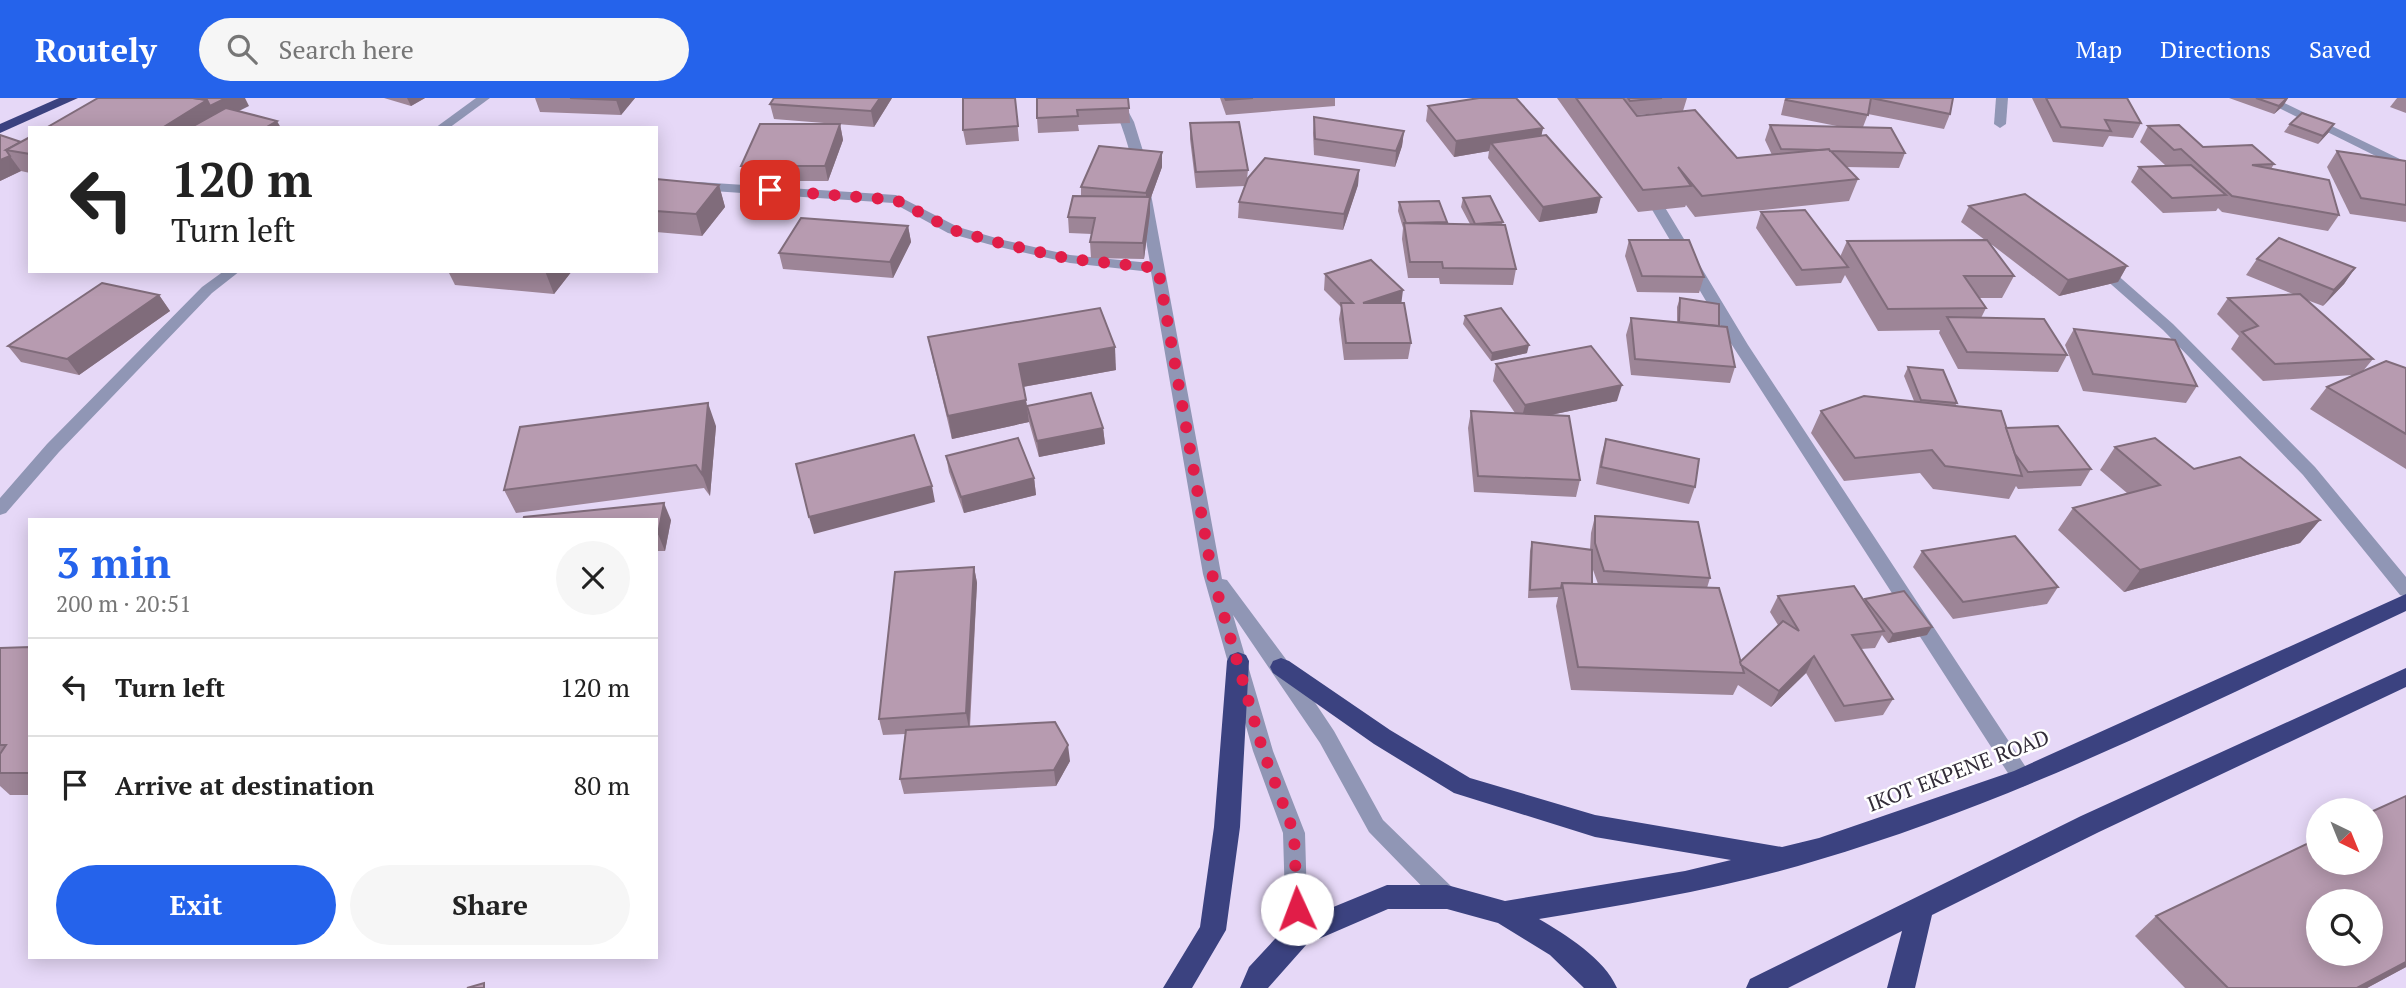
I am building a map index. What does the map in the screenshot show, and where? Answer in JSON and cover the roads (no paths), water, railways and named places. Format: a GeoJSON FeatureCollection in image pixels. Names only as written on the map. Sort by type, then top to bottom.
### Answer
{"type":"FeatureCollection","features":[{"type":"Feature","properties":{"kind":"highway"},"geometry":{"type":"LineString","coordinates":[[0,129],[71,98]]}},
{"type":"Feature","properties":{"kind":"highway","name":"IKOT EKPENE ROAD"},"geometry":{"type":"LineString","coordinates":[[1506,913],[1685,883],[1819,849],[2022,778],[2406,602]]}},
{"type":"Feature","properties":{"kind":"highway"},"geometry":{"type":"LineString","coordinates":[[1177,988],[1213,930],[1227,827],[1238,662]]}},
{"type":"Feature","properties":{"kind":"highway"},"geometry":{"type":"LineString","coordinates":[[1281,667],[1382,737],[1463,786],[1595,826],[1785,858]]}},
{"type":"Feature","properties":{"kind":"highway"},"geometry":{"type":"LineString","coordinates":[[1760,988],[2090,824],[2406,677]]}},
{"type":"Feature","properties":{"kind":"highway"},"geometry":{"type":"LineString","coordinates":[[1254,988],[1259,976],[1297,935],[1387,897],[1447,897],[1506,913],[1560,946],[1603,988]]}},
{"type":"Feature","properties":{"kind":"highway"},"geometry":{"type":"LineString","coordinates":[[1901,988],[1922,908]]}},
{"type":"Feature","properties":{"kind":"street"},"geometry":{"type":"LineString","coordinates":[[444,126],[484,98]]}},
{"type":"Feature","properties":{"kind":"street"},"geometry":{"type":"LineString","coordinates":[[1115,98],[1128,122],[1137,151],[1212,574],[1263,751],[1294,833],[1297,935]]}},
{"type":"Feature","properties":{"kind":"street"},"geometry":{"type":"LineString","coordinates":[[2000,124],[2002,98]]}},
{"type":"Feature","properties":{"kind":"street"},"geometry":{"type":"LineString","coordinates":[[2265,98],[2406,167]]}},
{"type":"Feature","properties":{"kind":"street"},"geometry":{"type":"LineString","coordinates":[[1638,174],[1740,345],[2022,778]]}},
{"type":"Feature","properties":{"kind":"street"},"geometry":{"type":"LineString","coordinates":[[692,186],[896,200],[953,230],[1000,243],[1070,259],[1158,268]]}},
{"type":"Feature","properties":{"kind":"street"},"geometry":{"type":"LineString","coordinates":[[2087,255],[2168,327],[2309,471],[2406,590]]}},
{"type":"Feature","properties":{"kind":"street"},"geometry":{"type":"LineString","coordinates":[[0,509],[53,448],[207,290],[230,273]]}},
{"type":"Feature","properties":{"kind":"street"},"geometry":{"type":"LineString","coordinates":[[1212,574],[1281,667],[1327,737],[1376,826],[1447,897]]}}]}
